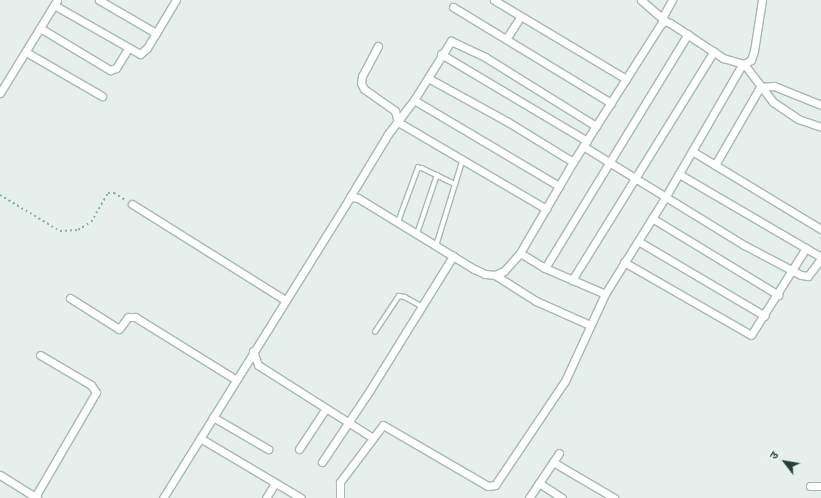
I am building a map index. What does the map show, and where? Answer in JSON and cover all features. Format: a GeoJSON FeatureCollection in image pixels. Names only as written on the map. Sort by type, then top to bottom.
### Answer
{"type":"FeatureCollection","features":[{"type":"Feature","properties":{"kind":"street"},"geometry":{"type":"LineString","coordinates":[[99,0],[156,33]]}},
{"type":"Feature","properties":{"kind":"street"},"geometry":{"type":"LineString","coordinates":[[0,93],[56,3],[128,49],[140,54],[156,33],[176,0]]}},
{"type":"Feature","properties":{"kind":"street"},"geometry":{"type":"LineString","coordinates":[[494,0],[626,79]]}},
{"type":"Feature","properties":{"kind":"street"},"geometry":{"type":"LineString","coordinates":[[641,0],[664,20],[714,51],[743,64],[773,102],[784,110],[821,127]]}},
{"type":"Feature","properties":{"kind":"street"},"geometry":{"type":"LineString","coordinates":[[496,275],[512,264],[520,253],[573,162],[664,20],[672,0]]}},
{"type":"Feature","properties":{"kind":"street"},"geometry":{"type":"LineString","coordinates":[[340,498],[340,482],[380,428],[385,426],[492,487],[506,470],[565,381],[605,294],[666,196],[743,64],[750,60],[754,51],[762,0]]}},
{"type":"Feature","properties":{"kind":"street"},"geometry":{"type":"LineString","coordinates":[[453,7],[611,103]]}},
{"type":"Feature","properties":{"kind":"street"},"geometry":{"type":"LineString","coordinates":[[506,39],[521,16]]}},
{"type":"Feature","properties":{"kind":"street"},"geometry":{"type":"LineString","coordinates":[[40,28],[110,70],[116,68],[128,49]]}},
{"type":"Feature","properties":{"kind":"street"},"geometry":{"type":"LineString","coordinates":[[545,268],[608,161],[688,34]]}},
{"type":"Feature","properties":{"kind":"street"},"geometry":{"type":"LineString","coordinates":[[163,498],[235,379],[350,197],[379,147],[414,100],[448,42],[458,42],[596,126]]}},
{"type":"Feature","properties":{"kind":"street"},"geometry":{"type":"LineString","coordinates":[[378,46],[362,76],[362,86],[395,111],[398,122],[546,209]]}},
{"type":"Feature","properties":{"kind":"street"},"geometry":{"type":"LineString","coordinates":[[572,280],[714,51]]}},
{"type":"Feature","properties":{"kind":"street"},"geometry":{"type":"LineString","coordinates":[[26,52],[102,96]]}},
{"type":"Feature","properties":{"kind":"street"},"geometry":{"type":"LineString","coordinates":[[441,54],[585,143],[608,161],[744,245],[792,271],[808,276],[821,258],[679,174]]}},
{"type":"Feature","properties":{"kind":"street"},"geometry":{"type":"LineString","coordinates":[[428,78],[508,122],[573,162]]}},
{"type":"Feature","properties":{"kind":"street"},"geometry":{"type":"LineString","coordinates":[[760,87],[774,86],[821,105]]}},
{"type":"Feature","properties":{"kind":"street"},"geometry":{"type":"LineString","coordinates":[[715,165],[760,87]]}},
{"type":"Feature","properties":{"kind":"street"},"geometry":{"type":"LineString","coordinates":[[414,100],[559,186]]}},
{"type":"Feature","properties":{"kind":"street"},"geometry":{"type":"LineString","coordinates":[[692,151],[821,229]]}},
{"type":"Feature","properties":{"kind":"street"},"geometry":{"type":"LineString","coordinates":[[350,197],[358,198],[485,274],[496,275],[531,299],[590,325]]}},
{"type":"Feature","properties":{"kind":"street"},"geometry":{"type":"LineString","coordinates":[[132,204],[285,300]]}},
{"type":"Feature","properties":{"kind":"street"},"geometry":{"type":"LineString","coordinates":[[652,218],[778,295]]}},
{"type":"Feature","properties":{"kind":"street"},"geometry":{"type":"LineString","coordinates":[[638,241],[765,316]]}},
{"type":"Feature","properties":{"kind":"street"},"geometry":{"type":"LineString","coordinates":[[624,262],[748,335],[754,333],[806,248]]}},
{"type":"Feature","properties":{"kind":"street"},"geometry":{"type":"LineString","coordinates":[[520,253],[545,268],[605,294]]}},
{"type":"Feature","properties":{"kind":"street"},"geometry":{"type":"LineString","coordinates":[[322,462],[453,256]]}},
{"type":"Feature","properties":{"kind":"street"},"geometry":{"type":"LineString","coordinates":[[70,298],[118,329],[128,317],[134,317],[235,379]]}},
{"type":"Feature","properties":{"kind":"street"},"geometry":{"type":"LineString","coordinates":[[253,351],[258,365],[372,438]]}},
{"type":"Feature","properties":{"kind":"street"},"geometry":{"type":"LineString","coordinates":[[0,475],[36,497],[96,392],[91,385],[40,355]]}},
{"type":"Feature","properties":{"kind":"street"},"geometry":{"type":"LineString","coordinates":[[299,449],[326,408]]}},
{"type":"Feature","properties":{"kind":"street"},"geometry":{"type":"LineString","coordinates":[[213,417],[268,449]]}},
{"type":"Feature","properties":{"kind":"street"},"geometry":{"type":"LineString","coordinates":[[200,438],[301,498]]}},
{"type":"Feature","properties":{"kind":"street"},"geometry":{"type":"LineString","coordinates":[[529,498],[559,453]]}},
{"type":"Feature","properties":{"kind":"street"},"geometry":{"type":"LineString","coordinates":[[553,462],[614,498]]}},
{"type":"Feature","properties":{"kind":"street"},"geometry":{"type":"LineString","coordinates":[[266,498],[275,483]]}},
{"type":"Feature","properties":{"kind":"street"},"geometry":{"type":"LineString","coordinates":[[539,483],[562,498]]}},
{"type":"Feature","properties":{"kind":"street"},"geometry":{"type":"LineString","coordinates":[[810,486],[821,486]]}},
{"type":"Feature","properties":{"kind":"lane"},"geometry":{"type":"LineString","coordinates":[[436,246],[463,159]]}},
{"type":"Feature","properties":{"kind":"lane"},"geometry":{"type":"LineString","coordinates":[[398,222],[418,168],[422,168],[455,184]]}},
{"type":"Feature","properties":{"kind":"lane"},"geometry":{"type":"LineString","coordinates":[[417,234],[437,175]]}},
{"type":"Feature","properties":{"kind":"lane"},"geometry":{"type":"LineString","coordinates":[[375,332],[399,296],[405,297],[421,306]]}},
{"type":"Feature","properties":{"kind":"path"},"geometry":{"type":"LineString","coordinates":[[0,195],[60,231],[78,230],[91,222],[110,192],[132,204]]}}]}
